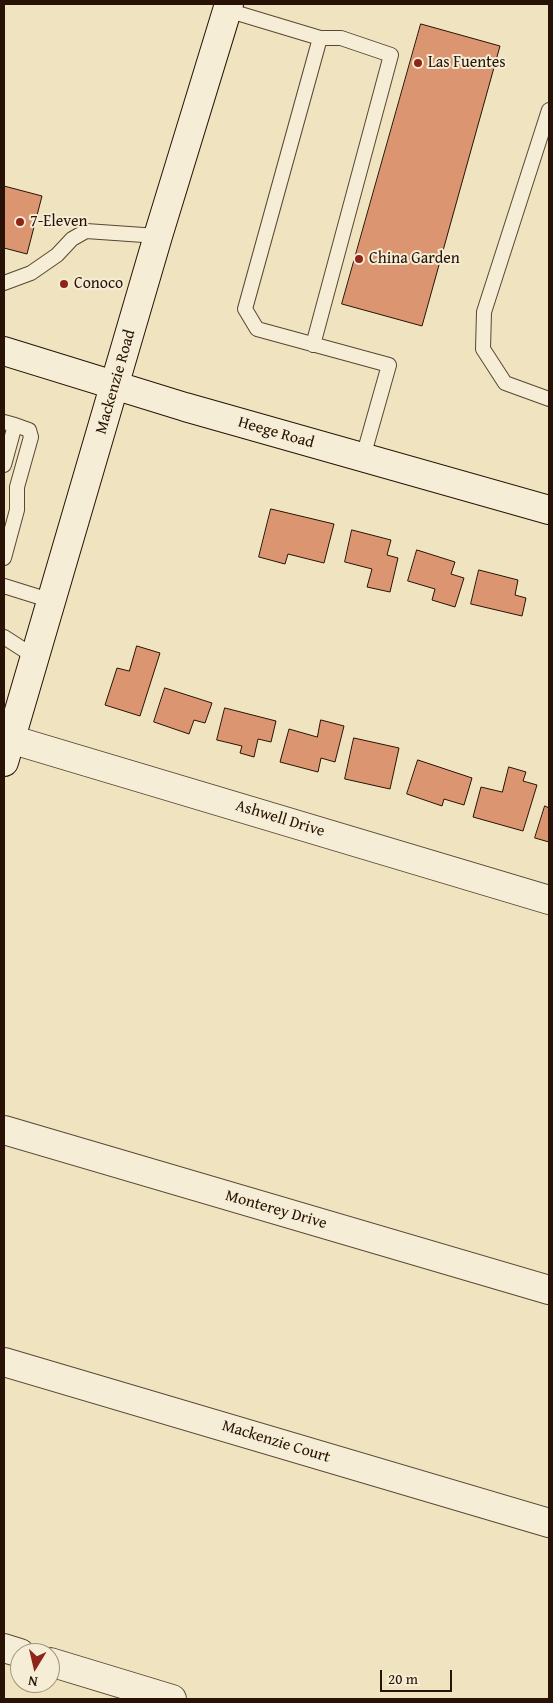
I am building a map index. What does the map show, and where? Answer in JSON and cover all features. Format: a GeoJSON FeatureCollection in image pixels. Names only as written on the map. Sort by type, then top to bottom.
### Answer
{"type":"FeatureCollection","features":[{"type":"Feature","properties":{"kind":"street","name":"Mackenzie Road"},"geometry":{"type":"LineString","coordinates":[[7,750],[158,236],[228,7]]}},
{"type":"Feature","properties":{"kind":"street","name":"Heege Road"},"geometry":{"type":"LineString","coordinates":[[4,351],[115,386],[549,510]]}},
{"type":"Feature","properties":{"kind":"street","name":"Ashwell Drive"},"geometry":{"type":"LineString","coordinates":[[7,750],[549,900]]}},
{"type":"Feature","properties":{"kind":"street","name":"Monterey Drive"},"geometry":{"type":"LineString","coordinates":[[4,1130],[549,1290]]}},
{"type":"Feature","properties":{"kind":"street","name":"Mackenzie Court"},"geometry":{"type":"LineString","coordinates":[[4,1362],[549,1523]]}},
{"type":"Feature","properties":{"kind":"street"},"geometry":{"type":"LineString","coordinates":[[60,1665],[172,1699]]}},
{"type":"Feature","properties":{"kind":"lane"},"geometry":{"type":"LineString","coordinates":[[228,7],[320,38],[341,38],[391,55],[313,344]]}},
{"type":"Feature","properties":{"kind":"lane"},"geometry":{"type":"LineString","coordinates":[[320,38],[245,309],[257,329],[388,365],[363,457]]}},
{"type":"Feature","properties":{"kind":"lane"},"geometry":{"type":"LineString","coordinates":[[549,110],[545,136],[484,312],[483,349],[505,383],[549,399]]}},
{"type":"Feature","properties":{"kind":"lane"},"geometry":{"type":"LineString","coordinates":[[4,283],[31,273],[57,255],[72,238],[86,231],[158,236]]}},
{"type":"Feature","properties":{"kind":"lane"},"geometry":{"type":"LineString","coordinates":[[4,465],[10,423],[32,433],[17,487],[17,510],[4,558]]}},
{"type":"Feature","properties":{"kind":"lane"},"geometry":{"type":"LineString","coordinates":[[4,586],[52,601]]}},
{"type":"Feature","properties":{"kind":"lane"},"geometry":{"type":"LineString","coordinates":[[4,637],[35,657]]}},
{"type":"Feature","properties":{"kind":"building"},"geometry":{"type":"Polygon","coordinates":[[[421,24],[500,46],[422,326],[342,304],[421,24]]]}},
{"type":"Feature","properties":{"kind":"building","name":"7-Eleven"},"geometry":{"type":"Polygon","coordinates":[[[4,186],[42,196],[27,254],[4,248],[4,186]]]}},
{"type":"Feature","properties":{"kind":"building"},"geometry":{"type":"Polygon","coordinates":[[[271,509],[334,524],[324,563],[288,554],[285,564],[259,557],[271,509]]]}},
{"type":"Feature","properties":{"kind":"building"},"geometry":{"type":"Polygon","coordinates":[[[352,530],[391,540],[387,555],[398,558],[390,592],[367,587],[372,569],[345,562],[352,530]]]}},
{"type":"Feature","properties":{"kind":"building"},"geometry":{"type":"Polygon","coordinates":[[[417,550],[455,562],[451,574],[464,578],[455,607],[432,600],[435,589],[408,581],[417,550]]]}},
{"type":"Feature","properties":{"kind":"building"},"geometry":{"type":"Polygon","coordinates":[[[479,570],[518,580],[515,595],[526,598],[522,616],[471,604],[479,570]]]}},
{"type":"Feature","properties":{"kind":"building"},"geometry":{"type":"Polygon","coordinates":[[[137,646],[160,653],[140,716],[105,705],[117,668],[129,671],[137,646]]]}},
{"type":"Feature","properties":{"kind":"building"},"geometry":{"type":"Polygon","coordinates":[[[165,688],[212,703],[205,723],[194,720],[189,734],[154,722],[165,688]]]}},
{"type":"Feature","properties":{"kind":"building"},"geometry":{"type":"Polygon","coordinates":[[[225,708],[276,721],[271,742],[258,739],[254,757],[240,753],[242,746],[217,740],[225,708]]]}},
{"type":"Feature","properties":{"kind":"building"},"geometry":{"type":"Polygon","coordinates":[[[321,720],[344,726],[335,762],[321,758],[318,772],[280,762],[289,729],[317,737],[321,720]]]}},
{"type":"Feature","properties":{"kind":"building"},"geometry":{"type":"Polygon","coordinates":[[[354,738],[399,748],[390,789],[345,779],[354,738]]]}},
{"type":"Feature","properties":{"kind":"building"},"geometry":{"type":"Polygon","coordinates":[[[418,760],[472,778],[464,805],[444,799],[442,806],[407,794],[418,760]]]}},
{"type":"Feature","properties":{"kind":"building"},"geometry":{"type":"Polygon","coordinates":[[[509,767],[526,772],[523,781],[537,785],[523,831],[473,817],[481,787],[502,792],[509,767]]]}},
{"type":"Feature","properties":{"kind":"building"},"geometry":{"type":"Polygon","coordinates":[[[545,806],[549,808],[549,842],[535,838],[545,806]]]}},
{"type":"Feature","properties":{"kind":"place","name":"Las Fuentes"},"geometry":{"type":"Point","coordinates":[418,63]}},
{"type":"Feature","properties":{"kind":"place","name":"7-Eleven"},"geometry":{"type":"Point","coordinates":[20,222]}},
{"type":"Feature","properties":{"kind":"place","name":"China Garden"},"geometry":{"type":"Point","coordinates":[359,259]}},
{"type":"Feature","properties":{"kind":"place","name":"Conoco"},"geometry":{"type":"Point","coordinates":[64,284]}}]}
